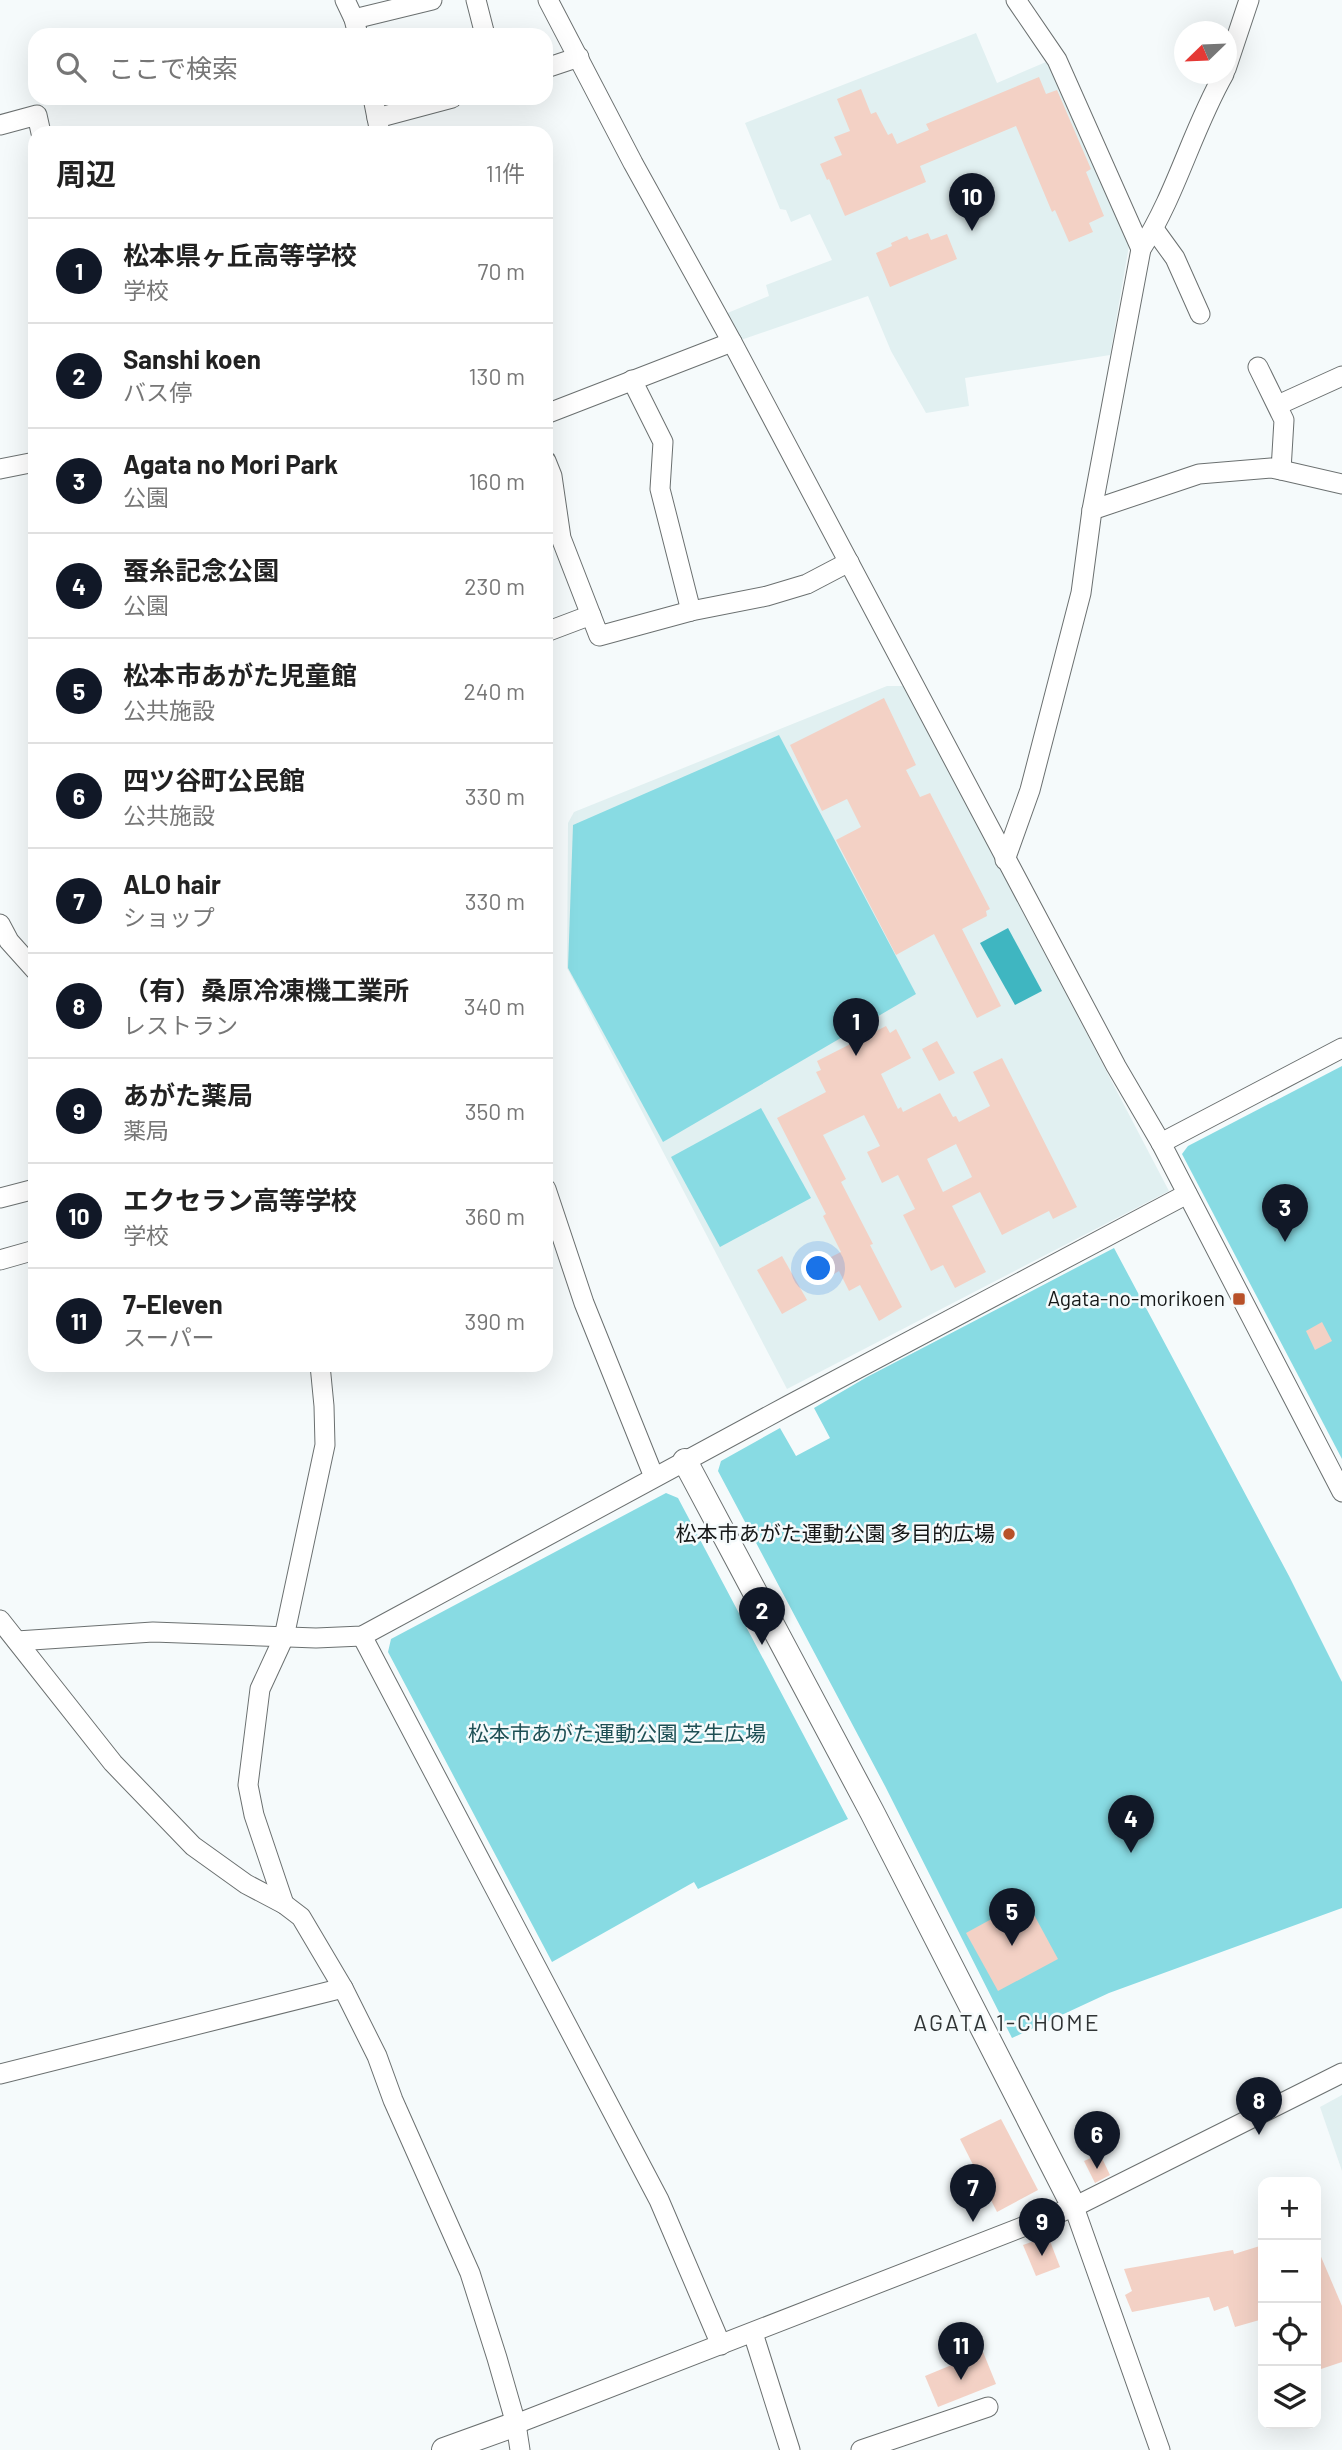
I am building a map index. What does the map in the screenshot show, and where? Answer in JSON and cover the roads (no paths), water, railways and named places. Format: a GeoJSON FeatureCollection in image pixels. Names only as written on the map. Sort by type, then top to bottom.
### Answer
{"type":"FeatureCollection","features":[{"type":"Feature","properties":{"kind":"street"},"geometry":{"type":"LineString","coordinates":[[345,0],[356,27],[432,0]]}},
{"type":"Feature","properties":{"kind":"street"},"geometry":{"type":"LineString","coordinates":[[476,0],[483,28]]}},
{"type":"Feature","properties":{"kind":"street"},"geometry":{"type":"LineString","coordinates":[[548,0],[1005,860],[1116,1066],[1161,1143],[1342,1492]]}},
{"type":"Feature","properties":{"kind":"street"},"geometry":{"type":"LineString","coordinates":[[1016,0],[1057,60],[1141,249]]}},
{"type":"Feature","properties":{"kind":"street"},"geometry":{"type":"LineString","coordinates":[[1237,38],[1249,0]]}},
{"type":"Feature","properties":{"kind":"street"},"geometry":{"type":"LineString","coordinates":[[553,66],[579,57]]}},
{"type":"Feature","properties":{"kind":"street"},"geometry":{"type":"LineString","coordinates":[[1005,860],[1030,790],[1081,593],[1092,510],[1141,249],[1154,229],[1218,84]]}},
{"type":"Feature","properties":{"kind":"street"},"geometry":{"type":"LineString","coordinates":[[374,105],[379,126],[434,105]]}},
{"type":"Feature","properties":{"kind":"street"},"geometry":{"type":"LineString","coordinates":[[0,125],[37,115],[39,126]]}},
{"type":"Feature","properties":{"kind":"street"},"geometry":{"type":"LineString","coordinates":[[1154,229],[1175,258],[1200,314]]}},
{"type":"Feature","properties":{"kind":"street"},"geometry":{"type":"LineString","coordinates":[[553,411],[732,342]]}},
{"type":"Feature","properties":{"kind":"street"},"geometry":{"type":"LineString","coordinates":[[1258,367],[1284,420],[1282,470]]}},
{"type":"Feature","properties":{"kind":"street"},"geometry":{"type":"LineString","coordinates":[[1278,405],[1342,376]]}},
{"type":"Feature","properties":{"kind":"street"},"geometry":{"type":"LineString","coordinates":[[632,380],[663,442],[660,489],[691,611]]}},
{"type":"Feature","properties":{"kind":"street"},"geometry":{"type":"LineString","coordinates":[[0,469],[28,463]]}},
{"type":"Feature","properties":{"kind":"street"},"geometry":{"type":"LineString","coordinates":[[1092,510],[1199,474],[1272,468],[1342,484]]}},
{"type":"Feature","properties":{"kind":"street"},"geometry":{"type":"LineString","coordinates":[[553,483],[561,538],[599,636],[691,611],[767,596],[807,584],[849,562]]}},
{"type":"Feature","properties":{"kind":"street"},"geometry":{"type":"LineString","coordinates":[[553,629],[591,615]]}},
{"type":"Feature","properties":{"kind":"street"},"geometry":{"type":"LineString","coordinates":[[0,925],[9,941],[28,962]]}},
{"type":"Feature","properties":{"kind":"street"},"geometry":{"type":"LineString","coordinates":[[1161,1143],[1342,1048]]}},
{"type":"Feature","properties":{"kind":"street"},"geometry":{"type":"LineString","coordinates":[[0,1198],[28,1191]]}},
{"type":"Feature","properties":{"kind":"street"},"geometry":{"type":"LineString","coordinates":[[17,1641],[153,1632],[284,1637],[362,1636],[654,1477],[1187,1194]]}},
{"type":"Feature","properties":{"kind":"street"},"geometry":{"type":"LineString","coordinates":[[553,1210],[584,1303],[654,1477]]}},
{"type":"Feature","properties":{"kind":"street"},"geometry":{"type":"LineString","coordinates":[[0,1260],[28,1252]]}},
{"type":"Feature","properties":{"kind":"street"},"geometry":{"type":"LineString","coordinates":[[284,1904],[254,1815],[248,1785],[260,1689],[284,1637],[325,1444],[320,1372]]}},
{"type":"Feature","properties":{"kind":"street"},"geometry":{"type":"LineString","coordinates":[[685,1461],[878,1824],[1074,2207],[1160,2450]]}},
{"type":"Feature","properties":{"kind":"street"},"geometry":{"type":"LineString","coordinates":[[0,1620],[113,1763],[193,1846],[246,1884],[284,1904],[301,1917],[343,1988],[377,2056],[393,2101],[470,2273],[516,2424],[520,2450]]}},
{"type":"Feature","properties":{"kind":"street"},"geometry":{"type":"LineString","coordinates":[[362,1636],[659,2200],[721,2345]]}},
{"type":"Feature","properties":{"kind":"street"},"geometry":{"type":"LineString","coordinates":[[0,2074],[343,1988]]}},
{"type":"Feature","properties":{"kind":"street"},"geometry":{"type":"LineString","coordinates":[[444,2450],[1074,2207],[1342,2073]]}},
{"type":"Feature","properties":{"kind":"street"},"geometry":{"type":"LineString","coordinates":[[753,2333],[790,2450]]}},
{"type":"Feature","properties":{"kind":"street"},"geometry":{"type":"LineString","coordinates":[[861,2450],[988,2407]]}},
{"type":"Feature","properties":{"kind":"place","name":"エクセラン高等学校"},"geometry":{"type":"Point","coordinates":[972,231]}},
{"type":"Feature","properties":{"kind":"place","name":"松本県ヶ丘高等学校"},"geometry":{"type":"Point","coordinates":[856,1056]}},
{"type":"Feature","properties":{"kind":"place","name":"Agata no Mori Park"},"geometry":{"type":"Point","coordinates":[1285,1242]}},
{"type":"Feature","properties":{"kind":"place","name":"Agata-no-morikoen"},"geometry":{"type":"Point","coordinates":[1239,1299]}},
{"type":"Feature","properties":{"kind":"place","name":"松本市あがた運動公園 多目的広場"},"geometry":{"type":"Point","coordinates":[1009,1534]}},
{"type":"Feature","properties":{"kind":"place","name":"Sanshi koen"},"geometry":{"type":"Point","coordinates":[762,1645]}},
{"type":"Feature","properties":{"kind":"place","name":"蚕糸記念公園"},"geometry":{"type":"Point","coordinates":[1131,1853]}},
{"type":"Feature","properties":{"kind":"place","name":"松本市あがた児童館"},"geometry":{"type":"Point","coordinates":[1012,1946]}},
{"type":"Feature","properties":{"kind":"place","name":"（有）桑原冷凍機工業所"},"geometry":{"type":"Point","coordinates":[1259,2135]}},
{"type":"Feature","properties":{"kind":"place","name":"四ツ谷町公民館"},"geometry":{"type":"Point","coordinates":[1097,2169]}},
{"type":"Feature","properties":{"kind":"place","name":"ALO hair"},"geometry":{"type":"Point","coordinates":[973,2222]}},
{"type":"Feature","properties":{"kind":"place","name":"あがた薬局"},"geometry":{"type":"Point","coordinates":[1042,2256]}},
{"type":"Feature","properties":{"kind":"place","name":"7-Eleven"},"geometry":{"type":"Point","coordinates":[961,2380]}},
{"type":"Feature","properties":{"kind":"district","name":"AGATA 1-CHOME"},"geometry":{"type":"Point","coordinates":[1007,2023]}},
{"type":"Feature","properties":{"kind":"park label","name":"松本市あがた運動公園 芝生広場"},"geometry":{"type":"Point","coordinates":[617,1734]}}]}
